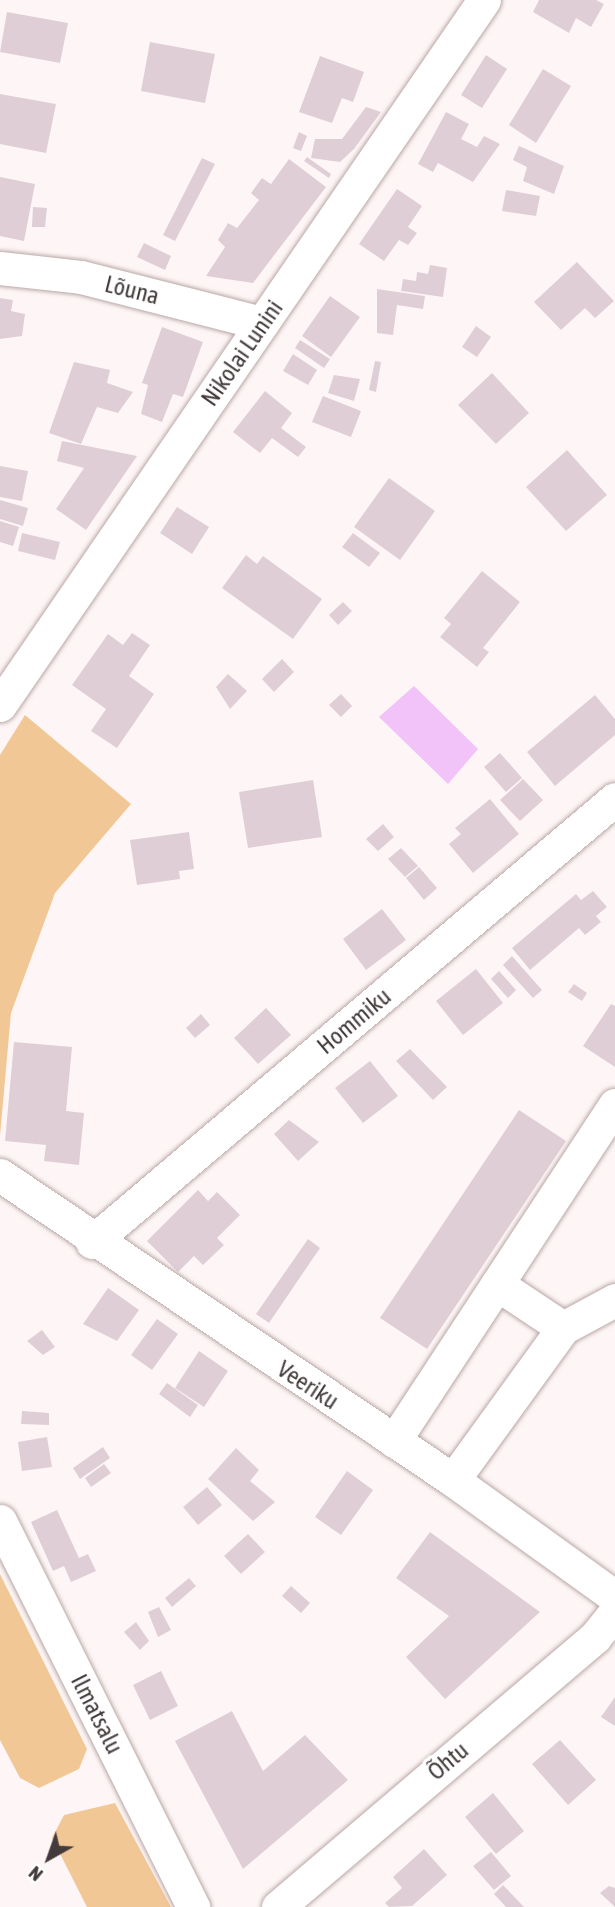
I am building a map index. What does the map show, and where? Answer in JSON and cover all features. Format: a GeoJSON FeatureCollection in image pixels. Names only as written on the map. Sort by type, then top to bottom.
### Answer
{"type":"FeatureCollection","features":[{"type":"Feature","properties":{"kind":"street","name":"Nikolai Lunini"},"geometry":{"type":"LineString","coordinates":[[0,705],[484,0]]}},
{"type":"Feature","properties":{"kind":"street","name":"Lõuna"},"geometry":{"type":"LineString","coordinates":[[0,268],[82,277],[262,323]]}},
{"type":"Feature","properties":{"kind":"street","name":"Hommiku"},"geometry":{"type":"LineString","coordinates":[[92,1242],[615,799]]}},
{"type":"Feature","properties":{"kind":"street"},"geometry":{"type":"LineString","coordinates":[[394,1441],[615,1105]]}},
{"type":"Feature","properties":{"kind":"street","name":"Veeriku"},"geometry":{"type":"LineString","coordinates":[[0,1175],[92,1242],[453,1480],[615,1597]]}},
{"type":"Feature","properties":{"kind":"street"},"geometry":{"type":"LineString","coordinates":[[497,1284],[563,1328]]}},
{"type":"Feature","properties":{"kind":"street"},"geometry":{"type":"LineString","coordinates":[[453,1480],[563,1328],[615,1300]]}},
{"type":"Feature","properties":{"kind":"street","name":"Ilmatsalu"},"geometry":{"type":"LineString","coordinates":[[0,1521],[193,1907]]}},
{"type":"Feature","properties":{"kind":"street","name":"Õhtu"},"geometry":{"type":"LineString","coordinates":[[278,1907],[595,1637],[615,1612]]}},
{"type":"Feature","properties":{"kind":"shaded area"},"geometry":{"type":"Polygon","coordinates":[[[414,686],[478,749],[448,784],[379,717],[414,686]]]}},
{"type":"Feature","properties":{"kind":"shaded area"},"geometry":{"type":"Polygon","coordinates":[[[25,715],[131,804],[55,893],[11,1013],[0,1136],[0,755],[25,715]]]}},
{"type":"Feature","properties":{"kind":"shaded area"},"geometry":{"type":"Polygon","coordinates":[[[0,1574],[87,1749],[79,1769],[39,1788],[20,1778],[0,1740],[0,1574]]]}},
{"type":"Feature","properties":{"kind":"shaded area"},"geometry":{"type":"Polygon","coordinates":[[[115,1803],[171,1907],[87,1907],[52,1838],[64,1815],[115,1803]]]}},
{"type":"Feature","properties":{"kind":"building"},"geometry":{"type":"Polygon","coordinates":[[[539,0],[596,0],[604,4],[591,27],[576,18],[569,33],[533,12],[539,0]]]}},
{"type":"Feature","properties":{"kind":"building"},"geometry":{"type":"Polygon","coordinates":[[[7,12],[68,23],[60,63],[0,52],[7,12]]]}},
{"type":"Feature","properties":{"kind":"building"},"geometry":{"type":"Polygon","coordinates":[[[150,42],[215,54],[205,103],[141,91],[150,42]]]}},
{"type":"Feature","properties":{"kind":"building"},"geometry":{"type":"Polygon","coordinates":[[[486,55],[507,69],[482,108],[461,95],[486,55]]]}},
{"type":"Feature","properties":{"kind":"building"},"geometry":{"type":"Polygon","coordinates":[[[320,56],[364,72],[353,102],[342,98],[332,123],[299,112],[320,56]]]}},
{"type":"Feature","properties":{"kind":"building"},"geometry":{"type":"Polygon","coordinates":[[[543,69],[571,86],[536,143],[509,125],[543,69]]]}},
{"type":"Feature","properties":{"kind":"building"},"geometry":{"type":"Polygon","coordinates":[[[0,94],[56,104],[46,153],[0,144],[0,94]]]}},
{"type":"Feature","properties":{"kind":"building"},"geometry":{"type":"Polygon","coordinates":[[[366,107],[381,112],[354,149],[340,162],[311,158],[315,139],[342,139],[366,107]]]}},
{"type":"Feature","properties":{"kind":"building"},"geometry":{"type":"Polygon","coordinates":[[[446,112],[469,124],[461,139],[477,147],[484,136],[500,144],[473,182],[438,163],[433,172],[418,164],[446,112]]]}},
{"type":"Feature","properties":{"kind":"building"},"geometry":{"type":"Polygon","coordinates":[[[299,132],[307,136],[301,151],[293,148],[299,132]]]}},
{"type":"Feature","properties":{"kind":"building"},"geometry":{"type":"Polygon","coordinates":[[[519,146],[564,166],[554,194],[523,181],[527,167],[513,160],[519,146]]]}},
{"type":"Feature","properties":{"kind":"building"},"geometry":{"type":"Polygon","coordinates":[[[307,157],[331,174],[329,178],[304,161],[307,157]]]}},
{"type":"Feature","properties":{"kind":"building"},"geometry":{"type":"Polygon","coordinates":[[[202,158],[215,164],[175,241],[163,235],[202,158]]]}},
{"type":"Feature","properties":{"kind":"building"},"geometry":{"type":"Polygon","coordinates":[[[289,159],[326,187],[253,283],[206,276],[225,247],[218,240],[228,223],[237,228],[259,200],[251,193],[262,178],[271,184],[289,159]]]}},
{"type":"Feature","properties":{"kind":"building"},"geometry":{"type":"Polygon","coordinates":[[[0,177],[35,184],[24,241],[0,236],[0,177]]]}},
{"type":"Feature","properties":{"kind":"building"},"geometry":{"type":"Polygon","coordinates":[[[397,189],[422,206],[408,227],[417,233],[408,245],[399,240],[384,261],[359,244],[397,189]]]}},
{"type":"Feature","properties":{"kind":"building"},"geometry":{"type":"Polygon","coordinates":[[[506,190],[540,196],[536,216],[502,211],[506,190]]]}},
{"type":"Feature","properties":{"kind":"building"},"geometry":{"type":"Polygon","coordinates":[[[33,207],[47,208],[45,227],[32,227],[33,207]]]}},
{"type":"Feature","properties":{"kind":"building"},"geometry":{"type":"Polygon","coordinates":[[[144,243],[171,256],[165,270],[137,257],[144,243]]]}},
{"type":"Feature","properties":{"kind":"building"},"geometry":{"type":"Polygon","coordinates":[[[577,262],[614,301],[595,318],[585,308],[561,330],[534,302],[577,262]]]}},
{"type":"Feature","properties":{"kind":"building"},"geometry":{"type":"Polygon","coordinates":[[[430,265],[447,268],[443,297],[401,291],[403,279],[416,281],[417,272],[428,274],[430,265]]]}},
{"type":"Feature","properties":{"kind":"building"},"geometry":{"type":"Polygon","coordinates":[[[377,289],[425,296],[423,309],[397,305],[393,335],[377,333],[377,289]]]}},
{"type":"Feature","properties":{"kind":"building"},"geometry":{"type":"Polygon","coordinates":[[[330,296],[360,317],[331,357],[302,336],[330,296]]]}},
{"type":"Feature","properties":{"kind":"building"},"geometry":{"type":"Polygon","coordinates":[[[0,298],[13,300],[11,311],[25,314],[22,336],[0,339],[0,298]]]}},
{"type":"Feature","properties":{"kind":"building"},"geometry":{"type":"Polygon","coordinates":[[[476,326],[491,337],[477,357],[462,347],[476,326]]]}},
{"type":"Feature","properties":{"kind":"building"},"geometry":{"type":"Polygon","coordinates":[[[162,327],[203,342],[183,397],[173,394],[162,422],[141,414],[148,385],[142,383],[162,327]]]}},
{"type":"Feature","properties":{"kind":"building"},"geometry":{"type":"Polygon","coordinates":[[[300,340],[330,359],[324,368],[295,348],[300,340]]]}},
{"type":"Feature","properties":{"kind":"building"},"geometry":{"type":"Polygon","coordinates":[[[293,354],[317,370],[308,385],[283,371],[293,354]]]}},
{"type":"Feature","properties":{"kind":"building"},"geometry":{"type":"Polygon","coordinates":[[[375,361],[381,362],[376,392],[369,390],[375,361]]]}},
{"type":"Feature","properties":{"kind":"building"},"geometry":{"type":"Polygon","coordinates":[[[74,362],[110,370],[107,383],[133,392],[118,413],[97,407],[81,444],[49,433],[74,362]]]}},
{"type":"Feature","properties":{"kind":"building"},"geometry":{"type":"Polygon","coordinates":[[[492,373],[529,413],[496,444],[458,405],[492,373]]]}},
{"type":"Feature","properties":{"kind":"building"},"geometry":{"type":"Polygon","coordinates":[[[334,375],[360,379],[354,401],[328,393],[334,375]]]}},
{"type":"Feature","properties":{"kind":"building"},"geometry":{"type":"Polygon","coordinates":[[[265,391],[292,413],[281,428],[306,447],[298,457],[272,438],[260,453],[233,432],[265,391]]]}},
{"type":"Feature","properties":{"kind":"building"},"geometry":{"type":"Polygon","coordinates":[[[323,396],[361,411],[351,437],[312,422],[323,396]]]}},
{"type":"Feature","properties":{"kind":"building"},"geometry":{"type":"Polygon","coordinates":[[[62,441],[137,456],[86,530],[56,509],[84,468],[57,461],[62,441]]]}},
{"type":"Feature","properties":{"kind":"building"},"geometry":{"type":"Polygon","coordinates":[[[567,450],[607,495],[566,531],[526,487],[567,450]]]}},
{"type":"Feature","properties":{"kind":"building"},"geometry":{"type":"Polygon","coordinates":[[[0,466],[28,471],[22,501],[0,497],[0,466]]]}},
{"type":"Feature","properties":{"kind":"building"},"geometry":{"type":"Polygon","coordinates":[[[389,478],[435,511],[400,560],[354,527],[389,478]]]}},
{"type":"Feature","properties":{"kind":"building"},"geometry":{"type":"Polygon","coordinates":[[[0,500],[28,508],[23,526],[0,519],[0,500]]]}},
{"type":"Feature","properties":{"kind":"building"},"geometry":{"type":"Polygon","coordinates":[[[177,507],[209,527],[192,554],[160,533],[177,507]]]}},
{"type":"Feature","properties":{"kind":"building"},"geometry":{"type":"Polygon","coordinates":[[[0,521],[19,527],[13,546],[0,542],[0,521]]]}},
{"type":"Feature","properties":{"kind":"building"},"geometry":{"type":"Polygon","coordinates":[[[22,533],[60,542],[55,560],[18,551],[22,533]]]}},
{"type":"Feature","properties":{"kind":"building"},"geometry":{"type":"Polygon","coordinates":[[[353,533],[380,553],[369,567],[342,547],[353,533]]]}},
{"type":"Feature","properties":{"kind":"building"},"geometry":{"type":"Polygon","coordinates":[[[246,555],[257,564],[263,556],[322,599],[293,639],[222,588],[246,555]]]}},
{"type":"Feature","properties":{"kind":"building"},"geometry":{"type":"Polygon","coordinates":[[[482,571],[520,602],[483,648],[489,652],[477,667],[440,637],[451,624],[444,618],[482,571]]]}},
{"type":"Feature","properties":{"kind":"building"},"geometry":{"type":"Polygon","coordinates":[[[343,602],[352,611],[338,625],[329,615],[343,602]]]}},
{"type":"Feature","properties":{"kind":"building"},"geometry":{"type":"Polygon","coordinates":[[[132,633],[150,645],[129,676],[154,694],[117,748],[91,731],[106,709],[72,685],[108,634],[123,645],[132,633]]]}},
{"type":"Feature","properties":{"kind":"building"},"geometry":{"type":"Polygon","coordinates":[[[282,659],[294,672],[274,692],[262,679],[282,659]]]}},
{"type":"Feature","properties":{"kind":"building"},"geometry":{"type":"Polygon","coordinates":[[[228,674],[247,691],[230,709],[216,687],[228,674]]]}},
{"type":"Feature","properties":{"kind":"building"},"geometry":{"type":"Polygon","coordinates":[[[341,694],[352,706],[341,717],[329,705],[341,694]]]}},
{"type":"Feature","properties":{"kind":"building"},"geometry":{"type":"Polygon","coordinates":[[[595,695],[615,719],[615,735],[555,786],[527,752],[595,695]]]}},
{"type":"Feature","properties":{"kind":"building"},"geometry":{"type":"Polygon","coordinates":[[[500,753],[522,778],[506,792],[484,767],[500,753]]]}},
{"type":"Feature","properties":{"kind":"building"},"geometry":{"type":"Polygon","coordinates":[[[523,779],[543,800],[520,821],[500,800],[523,779]]]}},
{"type":"Feature","properties":{"kind":"building"},"geometry":{"type":"Polygon","coordinates":[[[313,780],[322,837],[248,848],[239,792],[313,780]]]}},
{"type":"Feature","properties":{"kind":"building"},"geometry":{"type":"Polygon","coordinates":[[[490,799],[519,834],[473,873],[449,844],[461,834],[455,828],[490,799]]]}},
{"type":"Feature","properties":{"kind":"building"},"geometry":{"type":"Polygon","coordinates":[[[383,824],[394,837],[378,851],[366,839],[383,824]]]}},
{"type":"Feature","properties":{"kind":"building"},"geometry":{"type":"Polygon","coordinates":[[[189,832],[194,869],[179,871],[180,879],[137,885],[130,840],[189,832]]]}},
{"type":"Feature","properties":{"kind":"building"},"geometry":{"type":"Polygon","coordinates":[[[401,848],[418,866],[405,877],[388,859],[401,848]]]}},
{"type":"Feature","properties":{"kind":"building"},"geometry":{"type":"Polygon","coordinates":[[[419,867],[437,888],[424,900],[406,878],[419,867]]]}},
{"type":"Feature","properties":{"kind":"building"},"geometry":{"type":"Polygon","coordinates":[[[593,891],[607,907],[596,916],[601,922],[585,935],[579,928],[530,970],[512,948],[576,894],[581,900],[593,891]]]}},
{"type":"Feature","properties":{"kind":"building"},"geometry":{"type":"Polygon","coordinates":[[[382,909],[406,940],[366,970],[343,939],[382,909]]]}},
{"type":"Feature","properties":{"kind":"building"},"geometry":{"type":"Polygon","coordinates":[[[512,956],[542,990],[533,998],[503,965],[512,956]]]}},
{"type":"Feature","properties":{"kind":"building"},"geometry":{"type":"Polygon","coordinates":[[[476,969],[503,1003],[463,1035],[436,1001],[476,969]]]}},
{"type":"Feature","properties":{"kind":"building"},"geometry":{"type":"Polygon","coordinates":[[[499,971],[516,990],[508,998],[491,979],[499,971]]]}},
{"type":"Feature","properties":{"kind":"building"},"geometry":{"type":"Polygon","coordinates":[[[574,984],[587,993],[582,1001],[568,992],[574,984]]]}},
{"type":"Feature","properties":{"kind":"building"},"geometry":{"type":"Polygon","coordinates":[[[611,1004],[615,1006],[615,1067],[583,1046],[611,1004]]]}},
{"type":"Feature","properties":{"kind":"building"},"geometry":{"type":"Polygon","coordinates":[[[266,1008],[291,1035],[258,1064],[234,1038],[266,1008]]]}},
{"type":"Feature","properties":{"kind":"building"},"geometry":{"type":"Polygon","coordinates":[[[201,1014],[210,1025],[195,1038],[186,1028],[201,1014]]]}},
{"type":"Feature","properties":{"kind":"building"},"geometry":{"type":"Polygon","coordinates":[[[14,1042],[72,1047],[66,1111],[84,1113],[79,1165],[44,1161],[46,1145],[5,1141],[14,1042]]]}},
{"type":"Feature","properties":{"kind":"building"},"geometry":{"type":"Polygon","coordinates":[[[410,1049],[447,1087],[433,1100],[396,1061],[410,1049]]]}},
{"type":"Feature","properties":{"kind":"building"},"geometry":{"type":"Polygon","coordinates":[[[370,1061],[398,1096],[363,1123],[335,1088],[370,1061]]]}},
{"type":"Feature","properties":{"kind":"building"},"geometry":{"type":"Polygon","coordinates":[[[519,1110],[566,1141],[427,1349],[380,1318],[519,1110]]]}},
{"type":"Feature","properties":{"kind":"building"},"geometry":{"type":"Polygon","coordinates":[[[289,1120],[319,1142],[298,1161],[274,1134],[289,1120]]]}},
{"type":"Feature","properties":{"kind":"building"},"geometry":{"type":"Polygon","coordinates":[[[198,1190],[208,1201],[217,1192],[240,1215],[217,1238],[224,1245],[203,1265],[194,1256],[178,1272],[147,1241],[198,1190]]]}},
{"type":"Feature","properties":{"kind":"building"},"geometry":{"type":"Polygon","coordinates":[[[308,1239],[320,1248],[269,1323],[256,1314],[308,1239]]]}},
{"type":"Feature","properties":{"kind":"building"},"geometry":{"type":"Polygon","coordinates":[[[108,1288],[139,1310],[117,1341],[83,1324],[108,1288]]]}},
{"type":"Feature","properties":{"kind":"building"},"geometry":{"type":"Polygon","coordinates":[[[157,1319],[178,1334],[152,1370],[131,1355],[157,1319]]]}},
{"type":"Feature","properties":{"kind":"building"},"geometry":{"type":"Polygon","coordinates":[[[42,1330],[55,1347],[43,1355],[27,1341],[42,1330]]]}},
{"type":"Feature","properties":{"kind":"building"},"geometry":{"type":"Polygon","coordinates":[[[199,1351],[228,1371],[204,1407],[175,1388],[199,1351]]]}},
{"type":"Feature","properties":{"kind":"building"},"geometry":{"type":"Polygon","coordinates":[[[167,1383],[198,1405],[190,1417],[159,1394],[167,1383]]]}},
{"type":"Feature","properties":{"kind":"building"},"geometry":{"type":"Polygon","coordinates":[[[22,1411],[49,1413],[49,1425],[21,1424],[22,1411]]]}},
{"type":"Feature","properties":{"kind":"building"},"geometry":{"type":"Polygon","coordinates":[[[47,1437],[52,1467],[22,1471],[18,1442],[47,1437]]]}},
{"type":"Feature","properties":{"kind":"building"},"geometry":{"type":"Polygon","coordinates":[[[103,1447],[110,1458],[80,1479],[73,1468],[103,1447]]]}},
{"type":"Feature","properties":{"kind":"building"},"geometry":{"type":"Polygon","coordinates":[[[236,1448],[259,1470],[250,1481],[275,1502],[253,1521],[208,1479],[236,1448]]]}},
{"type":"Feature","properties":{"kind":"building"},"geometry":{"type":"Polygon","coordinates":[[[104,1464],[111,1473],[91,1487],[85,1478],[104,1464]]]}},
{"type":"Feature","properties":{"kind":"building"},"geometry":{"type":"Polygon","coordinates":[[[347,1471],[373,1490],[341,1535],[315,1517],[347,1471]]]}},
{"type":"Feature","properties":{"kind":"building"},"geometry":{"type":"Polygon","coordinates":[[[207,1487],[222,1505],[198,1525],[183,1507],[207,1487]]]}},
{"type":"Feature","properties":{"kind":"building"},"geometry":{"type":"Polygon","coordinates":[[[57,1510],[79,1558],[88,1554],[96,1571],[71,1582],[64,1566],[53,1571],[31,1522],[57,1510]]]}},
{"type":"Feature","properties":{"kind":"building"},"geometry":{"type":"Polygon","coordinates":[[[430,1532],[540,1612],[445,1699],[406,1657],[449,1616],[396,1578],[430,1532]]]}},
{"type":"Feature","properties":{"kind":"building"},"geometry":{"type":"Polygon","coordinates":[[[248,1534],[265,1552],[241,1574],[224,1556],[248,1534]]]}},
{"type":"Feature","properties":{"kind":"building"},"geometry":{"type":"Polygon","coordinates":[[[189,1578],[196,1586],[172,1607],[165,1598],[189,1578]]]}},
{"type":"Feature","properties":{"kind":"building"},"geometry":{"type":"Polygon","coordinates":[[[291,1586],[310,1603],[301,1613],[282,1596],[291,1586]]]}},
{"type":"Feature","properties":{"kind":"building"},"geometry":{"type":"Polygon","coordinates":[[[159,1607],[171,1630],[158,1637],[148,1612],[159,1607]]]}},
{"type":"Feature","properties":{"kind":"building"},"geometry":{"type":"Polygon","coordinates":[[[136,1622],[149,1641],[140,1650],[124,1632],[136,1622]]]}},
{"type":"Feature","properties":{"kind":"building"},"geometry":{"type":"Polygon","coordinates":[[[161,1671],[178,1706],[150,1720],[133,1685],[161,1671]]]}},
{"type":"Feature","properties":{"kind":"building"},"geometry":{"type":"Polygon","coordinates":[[[615,1697],[615,1726],[601,1717],[615,1697]]]}},
{"type":"Feature","properties":{"kind":"building"},"geometry":{"type":"Polygon","coordinates":[[[232,1711],[263,1771],[305,1735],[348,1780],[243,1869],[175,1741],[232,1711]]]}},
{"type":"Feature","properties":{"kind":"building"},"geometry":{"type":"Polygon","coordinates":[[[560,1740],[596,1780],[568,1805],[532,1764],[560,1740]]]}},
{"type":"Feature","properties":{"kind":"building"},"geometry":{"type":"Polygon","coordinates":[[[493,1793],[524,1831],[496,1854],[465,1817],[493,1793]]]}},
{"type":"Feature","properties":{"kind":"building"},"geometry":{"type":"Polygon","coordinates":[[[424,1849],[447,1875],[412,1906],[389,1907],[385,1903],[402,1888],[393,1877],[424,1849]]]}},
{"type":"Feature","properties":{"kind":"building"},"geometry":{"type":"Polygon","coordinates":[[[491,1852],[511,1876],[494,1890],[473,1866],[491,1852]]]}},
{"type":"Feature","properties":{"kind":"building"},"geometry":{"type":"Polygon","coordinates":[[[503,1885],[524,1907],[506,1907],[494,1894],[503,1885]]]}},
{"type":"Feature","properties":{"kind":"building"},"geometry":{"type":"Polygon","coordinates":[[[609,1886],[615,1888],[615,1907],[600,1893],[609,1886]]]}}]}
